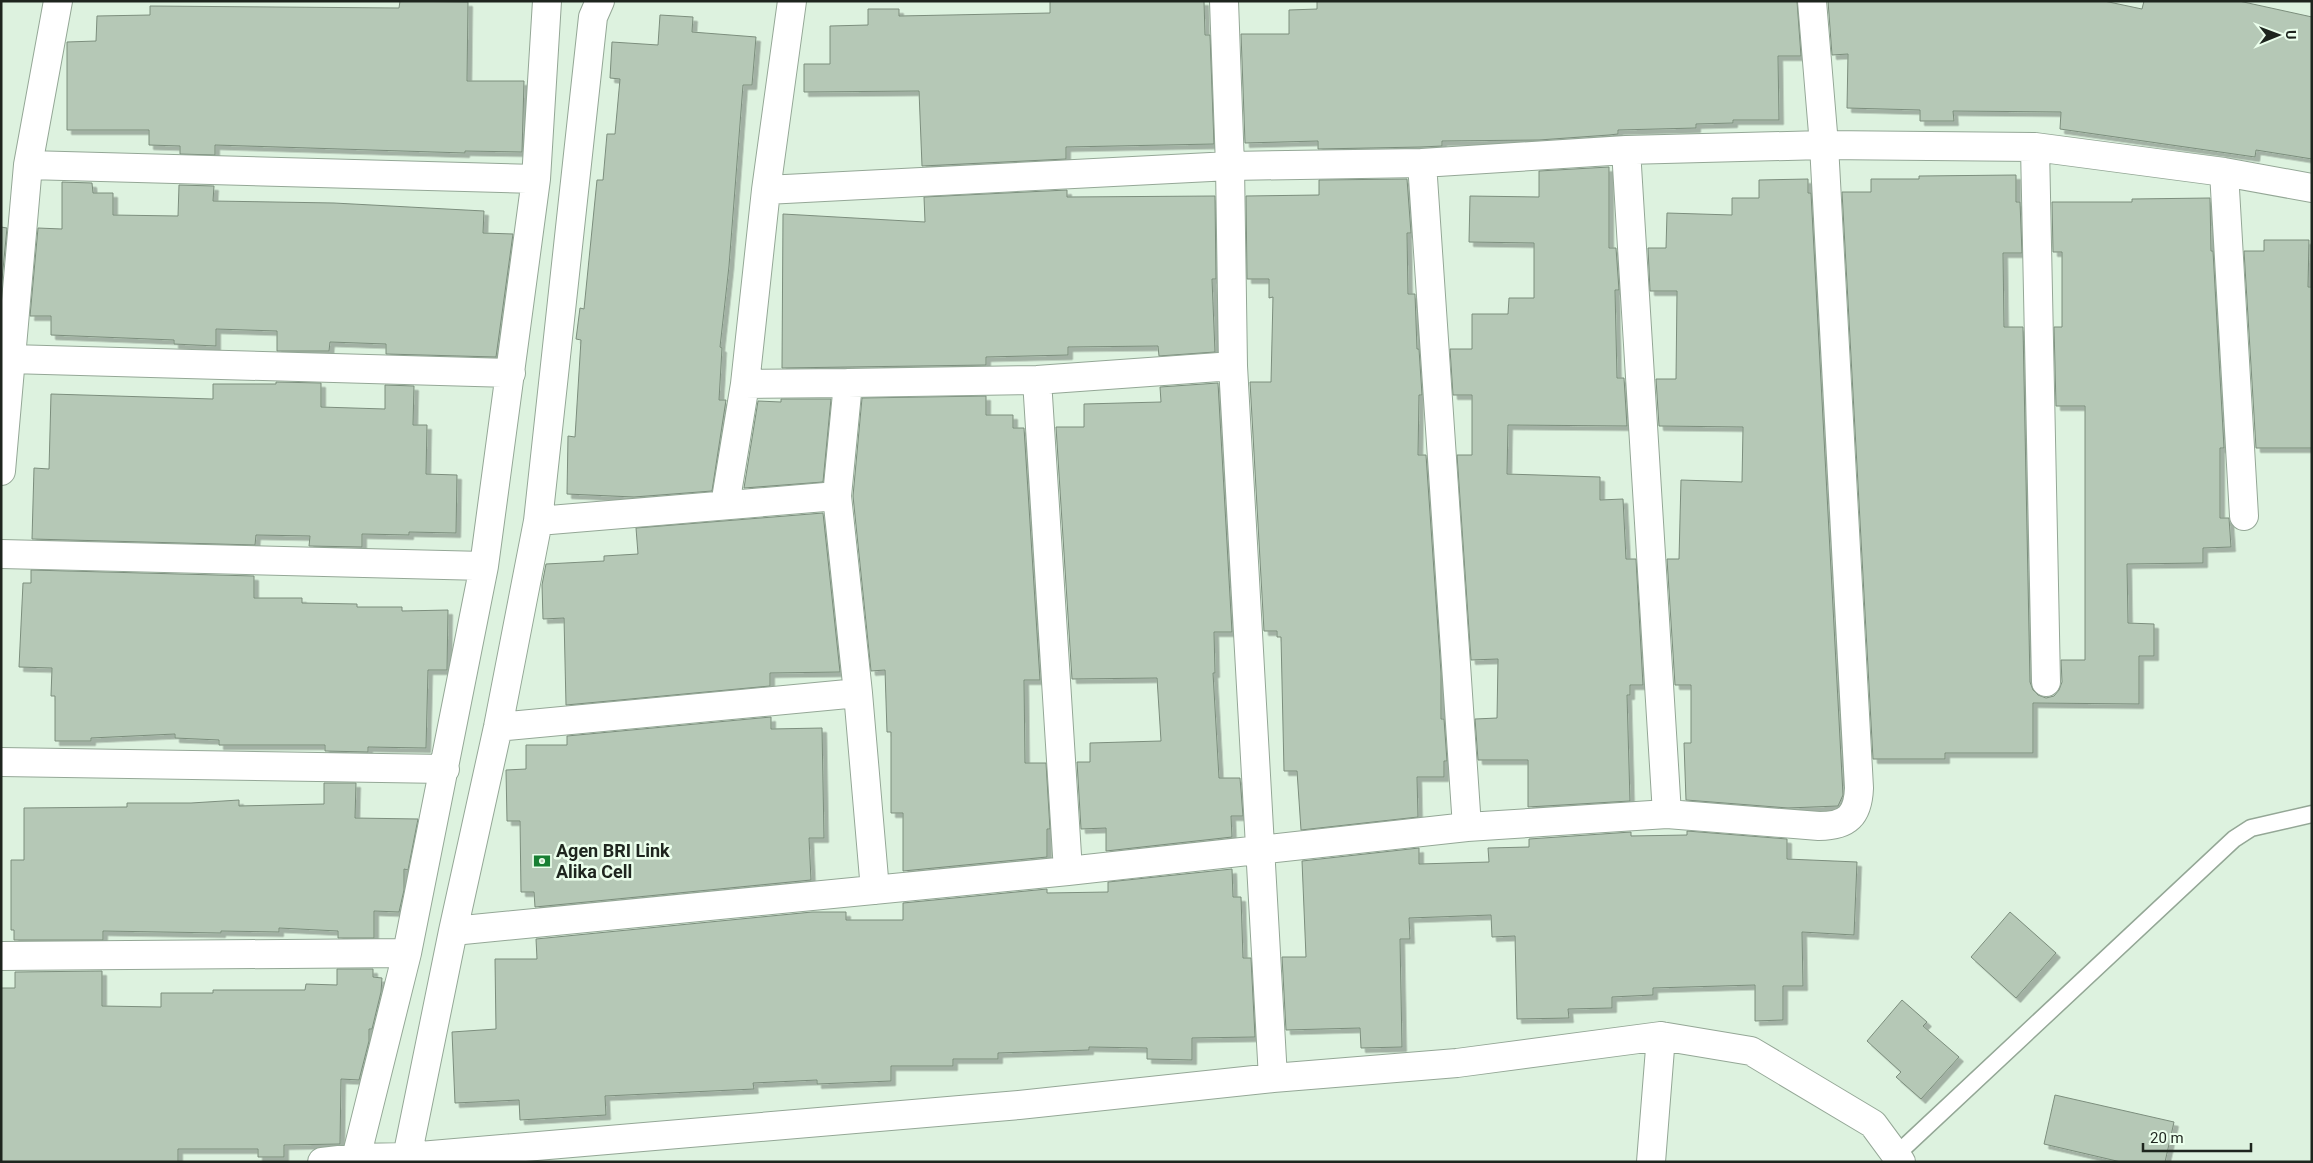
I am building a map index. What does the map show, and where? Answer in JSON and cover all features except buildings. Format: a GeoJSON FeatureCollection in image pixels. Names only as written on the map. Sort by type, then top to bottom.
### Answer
{"type":"FeatureCollection","features":[{"type":"Feature","properties":{"kind":"street"},"geometry":{"type":"LineString","coordinates":[[1,471],[28,165],[58,1]]}},
{"type":"Feature","properties":{"kind":"street"},"geometry":{"type":"LineString","coordinates":[[356,1158],[407,953],[484,566],[536,179],[547,1]]}},
{"type":"Feature","properties":{"kind":"street"},"geometry":{"type":"LineString","coordinates":[[407,1159],[453,931],[498,728],[538,521],[593,17],[600,1]]}},
{"type":"Feature","properties":{"kind":"street"},"geometry":{"type":"LineString","coordinates":[[725,505],[746,384],[766,190],[792,1]]}},
{"type":"Feature","properties":{"kind":"street"},"geometry":{"type":"LineString","coordinates":[[1224,1],[1230,166],[1233,366],[1273,1078]]}},
{"type":"Feature","properties":{"kind":"street"},"geometry":{"type":"LineString","coordinates":[[453,931],[1068,871],[1467,827],[1667,814],[1834,826],[1850,819],[1858,805],[1859,788],[1824,145],[1812,1]]}},
{"type":"Feature","properties":{"kind":"street"},"geometry":{"type":"LineString","coordinates":[[766,190],[1230,166],[1422,163],[1626,150],[1824,145],[2035,147],[2224,172],[2312,188]]}},
{"type":"Feature","properties":{"kind":"street"},"geometry":{"type":"LineString","coordinates":[[2035,147],[2046,682]]}},
{"type":"Feature","properties":{"kind":"street"},"geometry":{"type":"LineString","coordinates":[[1626,150],[1667,814]]}},
{"type":"Feature","properties":{"kind":"street"},"geometry":{"type":"LineString","coordinates":[[1422,163],[1467,827]]}},
{"type":"Feature","properties":{"kind":"street"},"geometry":{"type":"LineString","coordinates":[[28,165],[536,179]]}},
{"type":"Feature","properties":{"kind":"street"},"geometry":{"type":"LineString","coordinates":[[2224,172],[2244,516]]}},
{"type":"Feature","properties":{"kind":"street"},"geometry":{"type":"LineString","coordinates":[[10,359],[511,373]]}},
{"type":"Feature","properties":{"kind":"street"},"geometry":{"type":"LineString","coordinates":[[746,384],[1037,380],[1233,366]]}},
{"type":"Feature","properties":{"kind":"street"},"geometry":{"type":"LineString","coordinates":[[1037,380],[1068,871]]}},
{"type":"Feature","properties":{"kind":"street"},"geometry":{"type":"LineString","coordinates":[[848,383],[837,496],[858,693],[875,890]]}},
{"type":"Feature","properties":{"kind":"street"},"geometry":{"type":"LineString","coordinates":[[538,521],[837,496]]}},
{"type":"Feature","properties":{"kind":"street"},"geometry":{"type":"LineString","coordinates":[[1,554],[484,566]]}},
{"type":"Feature","properties":{"kind":"street"},"geometry":{"type":"LineString","coordinates":[[498,728],[858,693]]}},
{"type":"Feature","properties":{"kind":"street"},"geometry":{"type":"LineString","coordinates":[[1,762],[445,769]]}},
{"type":"Feature","properties":{"kind":"street"},"geometry":{"type":"LineString","coordinates":[[1,956],[407,953]]}},
{"type":"Feature","properties":{"kind":"street"},"geometry":{"type":"LineString","coordinates":[[1652,1162],[1661,1036]]}},
{"type":"Feature","properties":{"kind":"street"},"geometry":{"type":"LineString","coordinates":[[322,1162],[356,1158],[407,1159],[1019,1104],[1273,1078],[1456,1063],[1661,1036],[1751,1051],[1873,1124],[1899,1158]]}},
{"type":"Feature","properties":{"kind":"lane"},"geometry":{"type":"LineString","coordinates":[[1899,1158],[2234,839],[2251,828],[2312,814]]}},
{"type":"Feature","properties":{"kind":"place","name":"Agen BRI Link Alika Cell"},"geometry":{"type":"Point","coordinates":[542,861]}}]}
